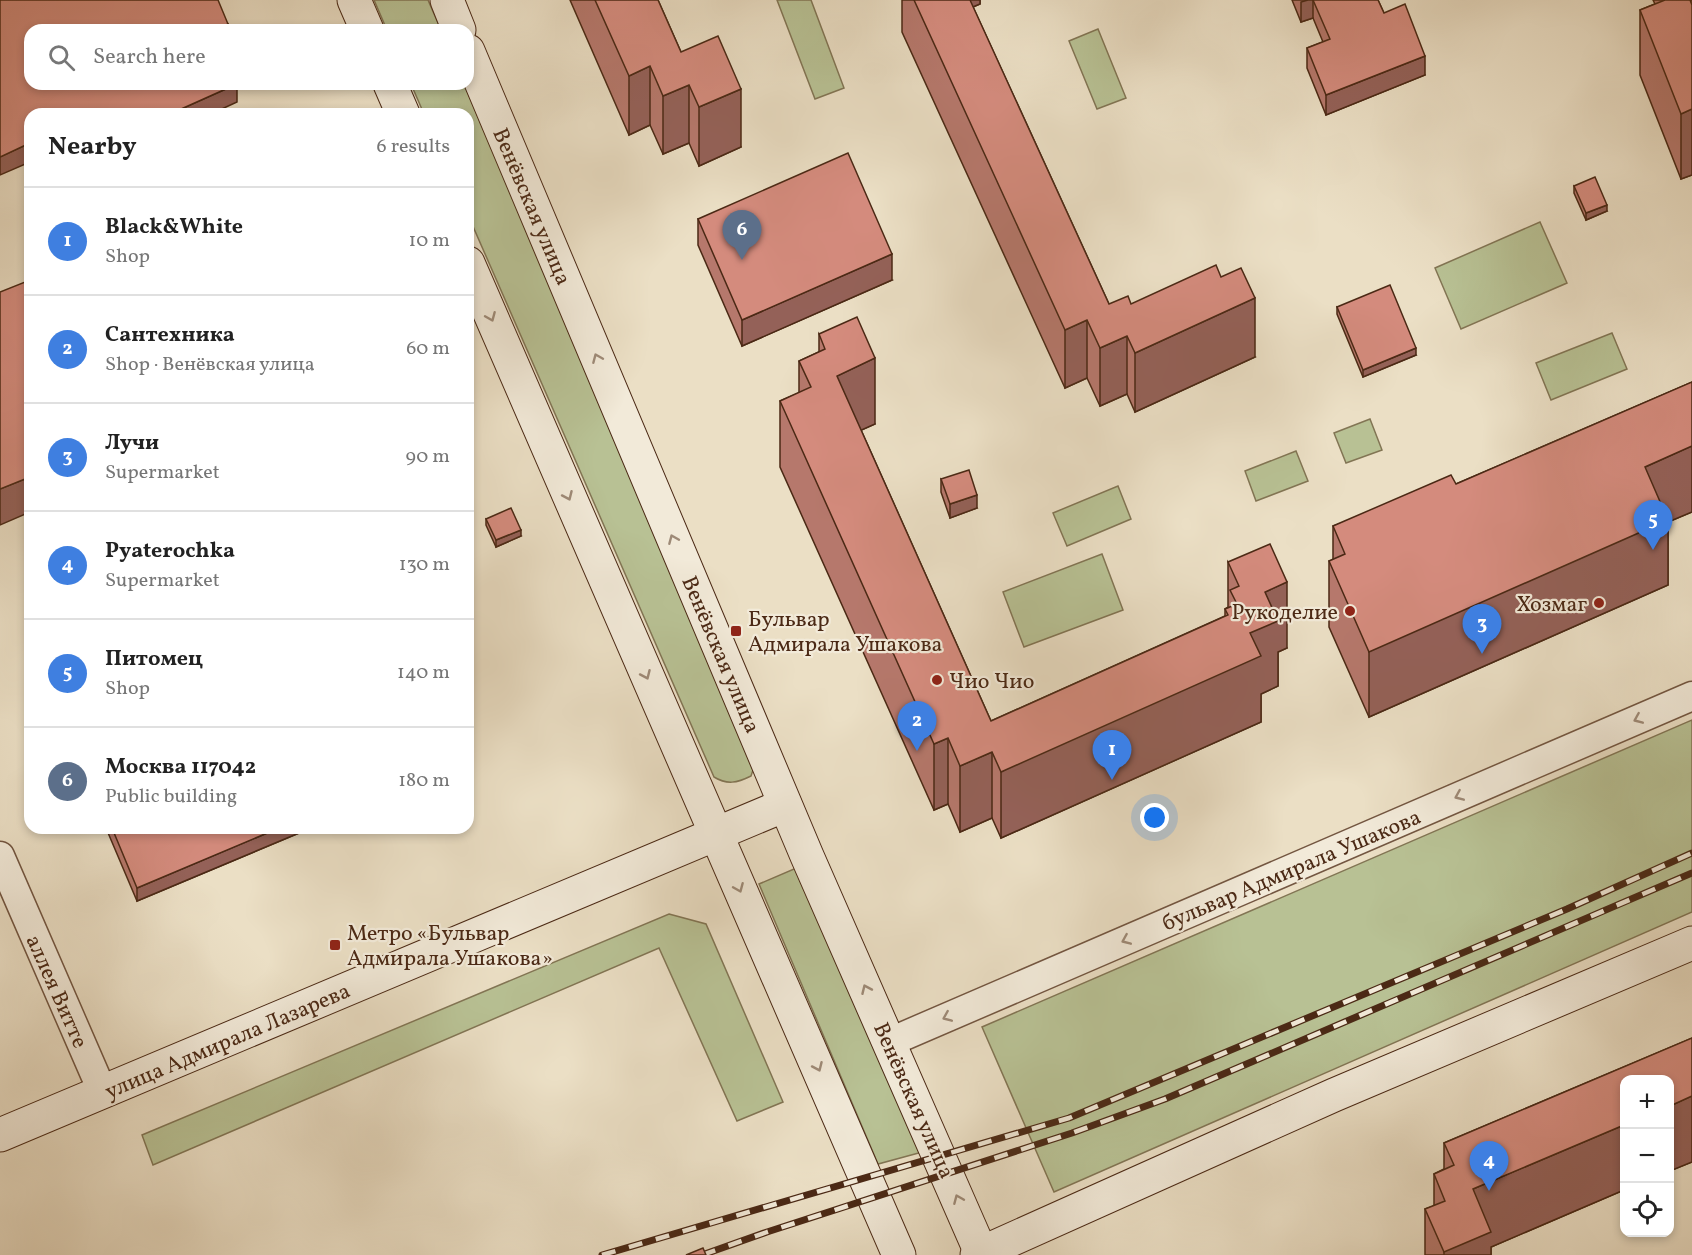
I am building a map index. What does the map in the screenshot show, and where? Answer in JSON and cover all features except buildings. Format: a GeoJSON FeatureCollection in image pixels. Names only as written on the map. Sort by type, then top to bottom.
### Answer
{"type":"FeatureCollection","features":[{"type":"Feature","properties":{"kind":"main road"},"geometry":{"type":"LineString","coordinates":[[354,0],[364,24]]}},
{"type":"Feature","properties":{"kind":"main road"},"geometry":{"type":"LineString","coordinates":[[447,0],[457,24]]}},
{"type":"Feature","properties":{"kind":"main road","name":"Венёвская улица"},"geometry":{"type":"LineString","coordinates":[[474,65],[785,805],[890,1042],[980,1254]]}},
{"type":"Feature","properties":{"kind":"main road"},"geometry":{"type":"LineString","coordinates":[[393,90],[400,108]]}},
{"type":"Feature","properties":{"kind":"main road"},"geometry":{"type":"LineString","coordinates":[[474,277],[900,1255]]}},
{"type":"Feature","properties":{"kind":"main road","name":"улица Адмирала Лазарева"},"geometry":{"type":"LineString","coordinates":[[0,1135],[785,805]]}},
{"type":"Feature","properties":{"kind":"main road"},"geometry":{"type":"LineString","coordinates":[[980,1254],[1334,1095],[1692,943]]}},
{"type":"Feature","properties":{"kind":"street","name":"бульвар Адмирала Ушакова"},"geometry":{"type":"LineString","coordinates":[[890,1042],[1692,696]]}},
{"type":"Feature","properties":{"kind":"street","name":"аллея Витте"},"geometry":{"type":"LineString","coordinates":[[0,856],[103,1093]]}},
{"type":"Feature","properties":{"kind":"green space"},"geometry":{"type":"Polygon","coordinates":[[[374,0],[428,0],[438,24],[384,24],[374,0]]]}},
{"type":"Feature","properties":{"kind":"green space"},"geometry":{"type":"Polygon","coordinates":[[[777,0],[811,0],[844,88],[815,99],[777,0]]]}},
{"type":"Feature","properties":{"kind":"green space"},"geometry":{"type":"Polygon","coordinates":[[[1098,29],[1126,98],[1097,109],[1069,41],[1098,29]]]}},
{"type":"Feature","properties":{"kind":"green space"},"geometry":{"type":"Polygon","coordinates":[[[414,90],[467,90],[756,761],[751,776],[732,782],[714,777],[474,229],[474,108],[421,108],[414,90]]]}},
{"type":"Feature","properties":{"kind":"green space"},"geometry":{"type":"Polygon","coordinates":[[[1540,222],[1567,283],[1461,329],[1435,268],[1540,222]]]}},
{"type":"Feature","properties":{"kind":"green space"},"geometry":{"type":"Polygon","coordinates":[[[1612,333],[1627,369],[1551,400],[1536,363],[1612,333]]]}},
{"type":"Feature","properties":{"kind":"green space"},"geometry":{"type":"Polygon","coordinates":[[[1370,419],[1382,450],[1346,463],[1334,433],[1370,419]]]}},
{"type":"Feature","properties":{"kind":"green space"},"geometry":{"type":"Polygon","coordinates":[[[1296,451],[1308,481],[1256,501],[1245,471],[1296,451]]]}},
{"type":"Feature","properties":{"kind":"green space"},"geometry":{"type":"Polygon","coordinates":[[[1118,486],[1131,519],[1067,546],[1053,513],[1118,486]]]}},
{"type":"Feature","properties":{"kind":"green space"},"geometry":{"type":"Polygon","coordinates":[[[1102,554],[1123,610],[1024,647],[1003,592],[1102,554]]]}},
{"type":"Feature","properties":{"kind":"green space"},"geometry":{"type":"Polygon","coordinates":[[[1692,720],[1692,912],[1054,1192],[982,1027],[1692,720]]]}},
{"type":"Feature","properties":{"kind":"green space"},"geometry":{"type":"Polygon","coordinates":[[[801,866],[926,1151],[878,1164],[759,884],[801,866]]]}},
{"type":"Feature","properties":{"kind":"green space"},"geometry":{"type":"Polygon","coordinates":[[[669,914],[706,924],[783,1102],[737,1121],[659,948],[153,1165],[142,1135],[669,914]]]}},
{"type":"Feature","properties":{"kind":"railway"},"geometry":{"type":"LineString","coordinates":[[602,1255],[1069,1118],[1567,909],[1692,853]]}},
{"type":"Feature","properties":{"kind":"railway"},"geometry":{"type":"LineString","coordinates":[[702,1255],[1072,1133],[1165,1099],[1692,873]]}},
{"type":"Feature","properties":{"kind":"place","name":"Москва 117042"},"geometry":{"type":"Point","coordinates":[742,260]}},
{"type":"Feature","properties":{"kind":"place","name":"Питомец"},"geometry":{"type":"Point","coordinates":[1653,550]}},
{"type":"Feature","properties":{"kind":"place","name":"Хозмаг"},"geometry":{"type":"Point","coordinates":[1599,603]}},
{"type":"Feature","properties":{"kind":"place","name":"Рукоделие"},"geometry":{"type":"Point","coordinates":[1350,611]}},
{"type":"Feature","properties":{"kind":"place","name":"Бульвар Адмирала Ушакова"},"geometry":{"type":"Point","coordinates":[736,631]}},
{"type":"Feature","properties":{"kind":"place","name":"Лучи"},"geometry":{"type":"Point","coordinates":[1482,654]}},
{"type":"Feature","properties":{"kind":"place","name":"Чио Чио"},"geometry":{"type":"Point","coordinates":[937,680]}},
{"type":"Feature","properties":{"kind":"place","name":"Сантехника"},"geometry":{"type":"Point","coordinates":[917,751]}},
{"type":"Feature","properties":{"kind":"place","name":"Black&White"},"geometry":{"type":"Point","coordinates":[1112,780]}},
{"type":"Feature","properties":{"kind":"place","name":"Метро «Бульвар Адмирала Ушакова»"},"geometry":{"type":"Point","coordinates":[335,945]}},
{"type":"Feature","properties":{"kind":"place","name":"Pyaterochka"},"geometry":{"type":"Point","coordinates":[1489,1191]}}]}
